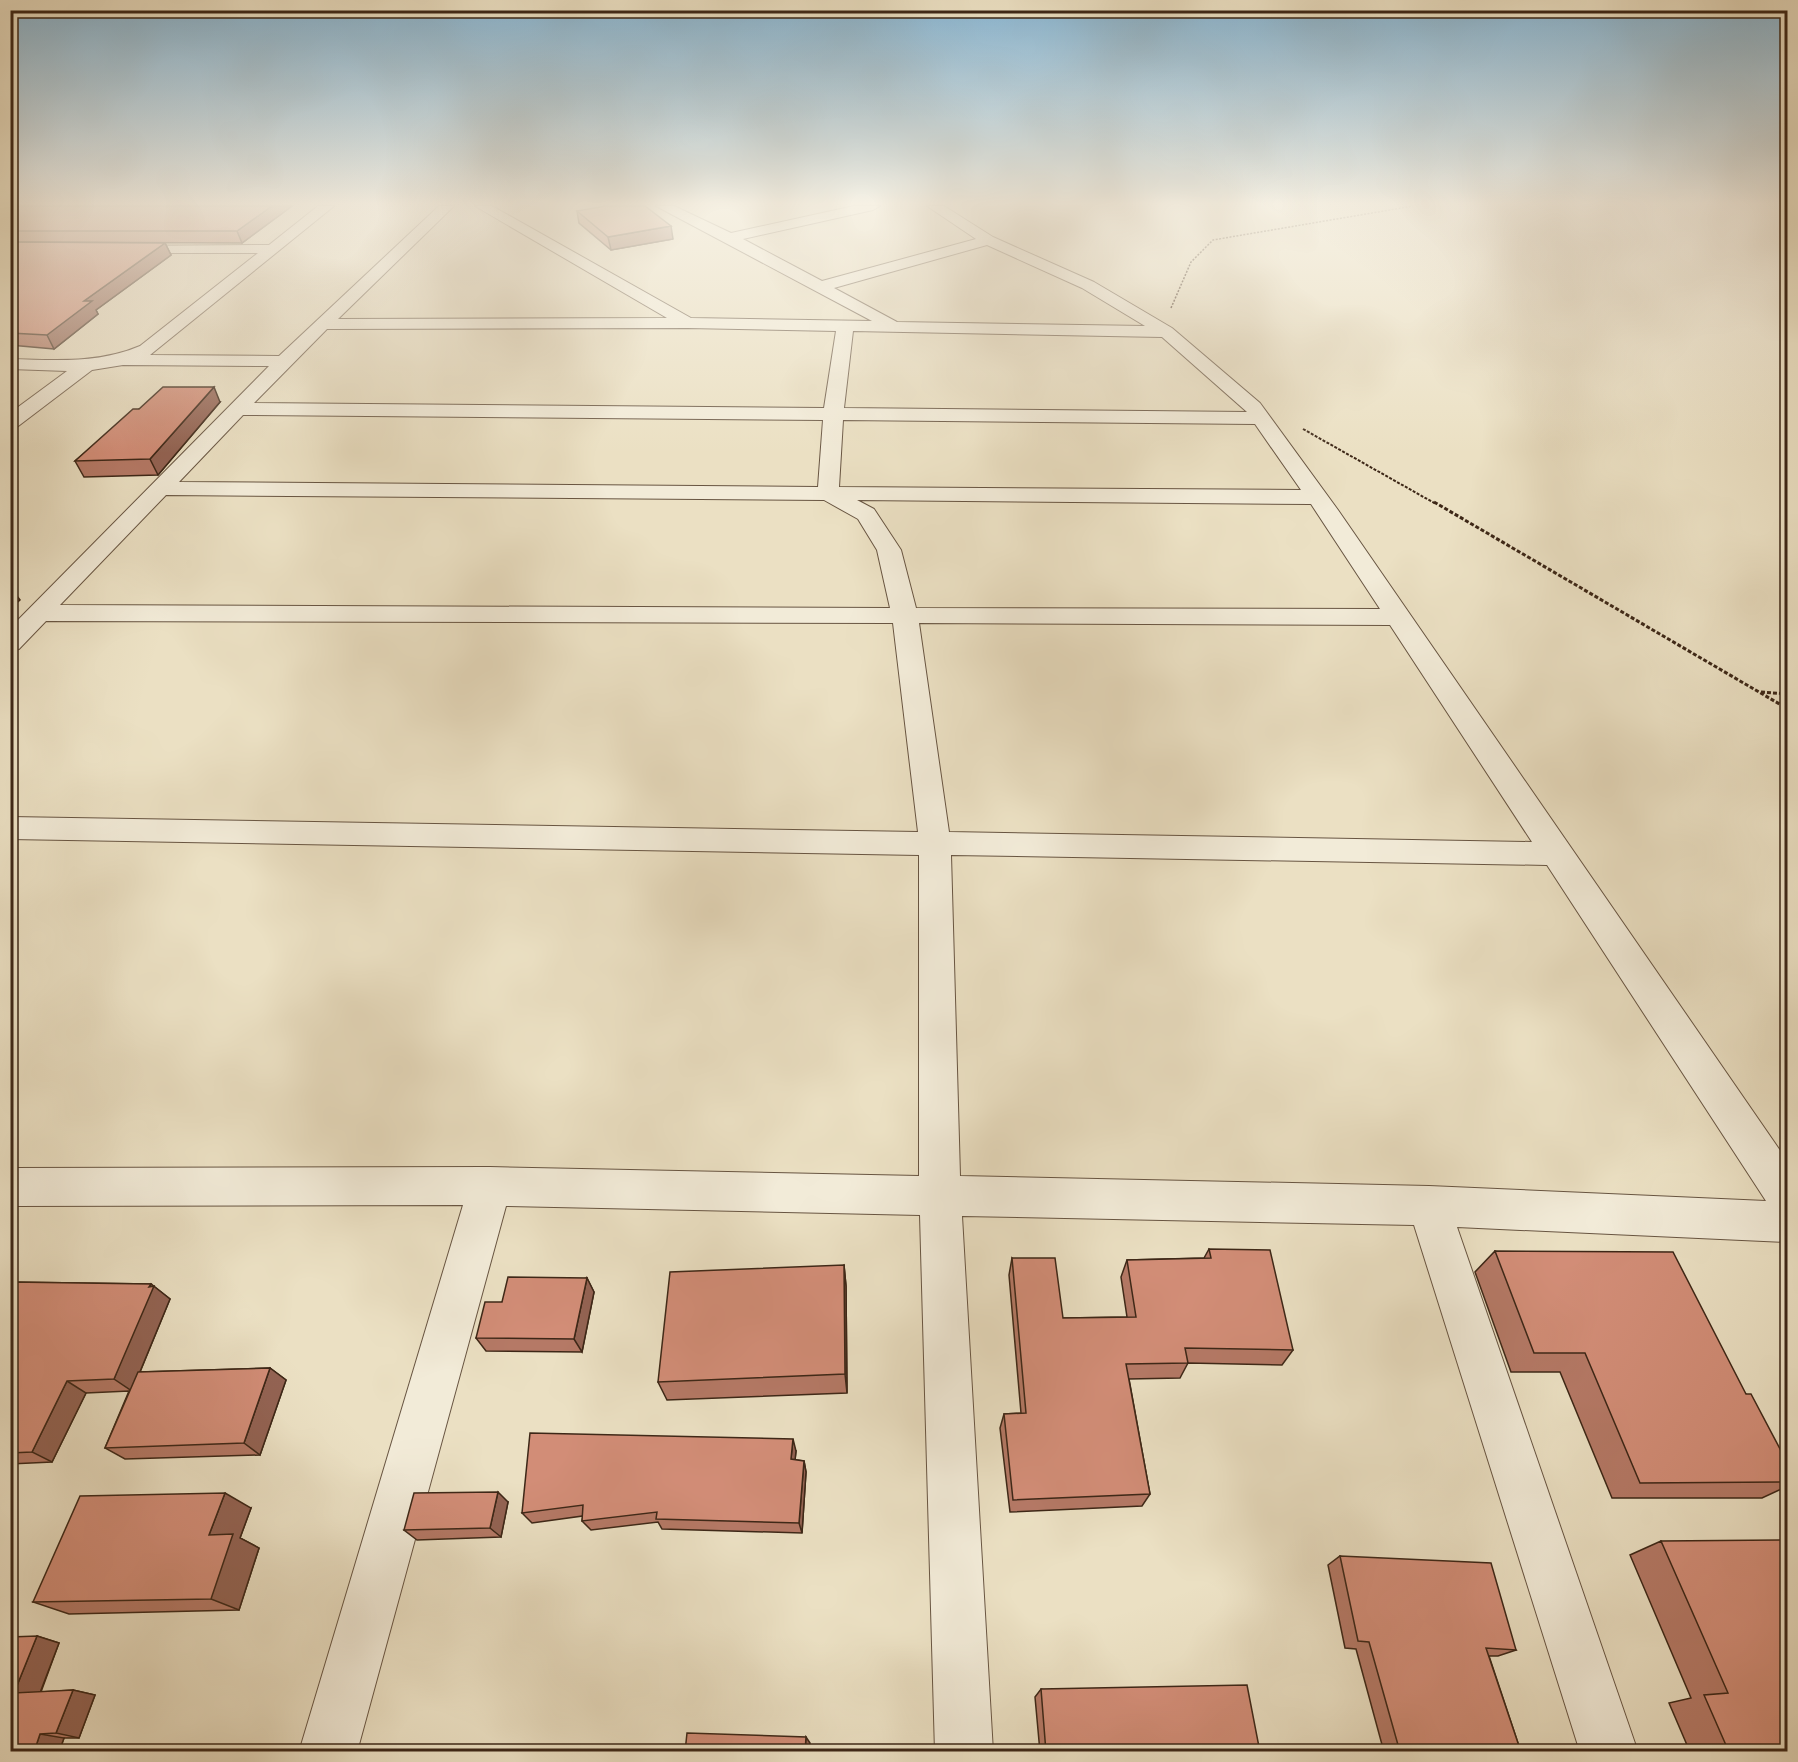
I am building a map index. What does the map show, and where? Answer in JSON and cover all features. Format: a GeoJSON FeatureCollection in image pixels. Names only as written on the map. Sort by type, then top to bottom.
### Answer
{"type":"FeatureCollection","features":[{"type":"Feature","properties":{"kind":"street"},"geometry":{"type":"LineString","coordinates":[[127,360],[146,350],[224,288]]}},
{"type":"Feature","properties":{"kind":"street"},"geometry":{"type":"LineString","coordinates":[[10,642],[285,360],[361,288]]}},
{"type":"Feature","properties":{"kind":"street"},"geometry":{"type":"LineString","coordinates":[[627,288],[688,323]]}},
{"type":"Feature","properties":{"kind":"street"},"geometry":{"type":"LineString","coordinates":[[821,288],[894,327]]}},
{"type":"Feature","properties":{"kind":"street"},"geometry":{"type":"LineString","coordinates":[[1093,288],[1166,332],[1257,413],[1317,497],[1788,1198]]}},
{"type":"Feature","properties":{"kind":"street"},"geometry":{"type":"LineString","coordinates":[[323,324],[688,323],[1166,332]]}},
{"type":"Feature","properties":{"kind":"street"},"geometry":{"type":"LineString","coordinates":[[828,493],[833,415],[845,326]]}},
{"type":"Feature","properties":{"kind":"street"},"geometry":{"type":"LineString","coordinates":[[10,364],[87,365],[127,360],[285,360]]}},
{"type":"Feature","properties":{"kind":"street"},"geometry":{"type":"LineString","coordinates":[[10,423],[87,365]]}},
{"type":"Feature","properties":{"kind":"street"},"geometry":{"type":"LineString","coordinates":[[237,409],[833,415],[1257,413]]}},
{"type":"Feature","properties":{"kind":"street"},"geometry":{"type":"LineString","coordinates":[[161,488],[1317,497]]}},
{"type":"Feature","properties":{"kind":"street"},"geometry":{"type":"LineString","coordinates":[[828,493],[866,514],[889,550],[905,616],[935,843],[940,1195],[964,1752]]}},
{"type":"Feature","properties":{"kind":"street"},"geometry":{"type":"LineString","coordinates":[[39,613],[1397,617]]}},
{"type":"Feature","properties":{"kind":"street"},"geometry":{"type":"LineString","coordinates":[[10,828],[1556,854]]}},
{"type":"Feature","properties":{"kind":"street"},"geometry":{"type":"LineString","coordinates":[[328,1752],[490,1186]]}},
{"type":"Feature","properties":{"kind":"street"},"geometry":{"type":"LineString","coordinates":[[10,1188],[490,1186],[1429,1206],[1788,1221]]}},
{"type":"Feature","properties":{"kind":"street"},"geometry":{"type":"LineString","coordinates":[[1429,1206],[1609,1752]]}},
{"type":"Feature","properties":{"kind":"path"},"geometry":{"type":"LineString","coordinates":[[1166,332],[1171,306],[1179,288]]}},
{"type":"Feature","properties":{"kind":"path"},"geometry":{"type":"LineString","coordinates":[[1257,413],[1312,433],[1368,464],[1788,709]]}},
{"type":"Feature","properties":{"kind":"path"},"geometry":{"type":"LineString","coordinates":[[1759,692],[1788,693]]}},
{"type":"Feature","properties":{"kind":"building"},"geometry":{"type":"Polygon","coordinates":[[[10,288],[102,288],[84,301],[92,301],[47,335],[10,333],[10,288]]]}},
{"type":"Feature","properties":{"kind":"building"},"geometry":{"type":"Polygon","coordinates":[[[163,387],[214,387],[150,459],[75,461],[133,409],[139,409],[163,387]]]}},
{"type":"Feature","properties":{"kind":"building"},"geometry":{"type":"Polygon","coordinates":[[[1209,1249],[1270,1250],[1293,1350],[1185,1348],[1188,1363],[1126,1364],[1150,1494],[1013,1500],[1004,1414],[1026,1413],[1012,1258],[1055,1258],[1063,1318],[1136,1317],[1127,1260],[1211,1258],[1209,1249]]]}},
{"type":"Feature","properties":{"kind":"building"},"geometry":{"type":"Polygon","coordinates":[[[1495,1251],[1673,1252],[1746,1394],[1751,1394],[1788,1464],[1788,1482],[1640,1483],[1585,1353],[1534,1353],[1495,1251]]]}},
{"type":"Feature","properties":{"kind":"building"},"geometry":{"type":"Polygon","coordinates":[[[844,1265],[845,1374],[658,1382],[670,1272],[844,1265]]]}},
{"type":"Feature","properties":{"kind":"building"},"geometry":{"type":"Polygon","coordinates":[[[508,1277],[587,1278],[574,1339],[476,1338],[485,1302],[502,1302],[508,1277]]]}},
{"type":"Feature","properties":{"kind":"building"},"geometry":{"type":"Polygon","coordinates":[[[10,1282],[151,1284],[149,1287],[154,1286],[114,1379],[67,1381],[32,1452],[10,1453],[10,1282]]]}},
{"type":"Feature","properties":{"kind":"building"},"geometry":{"type":"Polygon","coordinates":[[[270,1368],[244,1443],[105,1448],[138,1372],[270,1368]]]}},
{"type":"Feature","properties":{"kind":"building"},"geometry":{"type":"Polygon","coordinates":[[[530,1433],[793,1439],[791,1459],[804,1461],[799,1523],[656,1519],[657,1512],[582,1521],[583,1505],[522,1513],[530,1433]]]}},
{"type":"Feature","properties":{"kind":"building"},"geometry":{"type":"Polygon","coordinates":[[[498,1492],[490,1528],[404,1530],[414,1493],[498,1492]]]}},
{"type":"Feature","properties":{"kind":"building"},"geometry":{"type":"Polygon","coordinates":[[[225,1493],[209,1535],[233,1534],[211,1599],[33,1602],[80,1496],[225,1493]]]}},
{"type":"Feature","properties":{"kind":"building"},"geometry":{"type":"Polygon","coordinates":[[[1788,1540],[1788,1752],[1729,1752],[1704,1695],[1728,1693],[1661,1541],[1788,1540]]]}},
{"type":"Feature","properties":{"kind":"building"},"geometry":{"type":"Polygon","coordinates":[[[1340,1556],[1491,1563],[1516,1650],[1486,1648],[1521,1752],[1400,1752],[1369,1642],[1358,1641],[1340,1556]]]}},
{"type":"Feature","properties":{"kind":"building"},"geometry":{"type":"Polygon","coordinates":[[[37,1636],[14,1693],[73,1690],[56,1733],[40,1734],[34,1752],[10,1752],[10,1637],[37,1636]]]}},
{"type":"Feature","properties":{"kind":"building"},"geometry":{"type":"Polygon","coordinates":[[[1247,1685],[1260,1752],[1046,1752],[1041,1689],[1247,1685]]]}},
{"type":"Feature","properties":{"kind":"building"},"geometry":{"type":"Polygon","coordinates":[[[687,1733],[806,1737],[805,1752],[685,1752],[687,1733]]]}}]}
